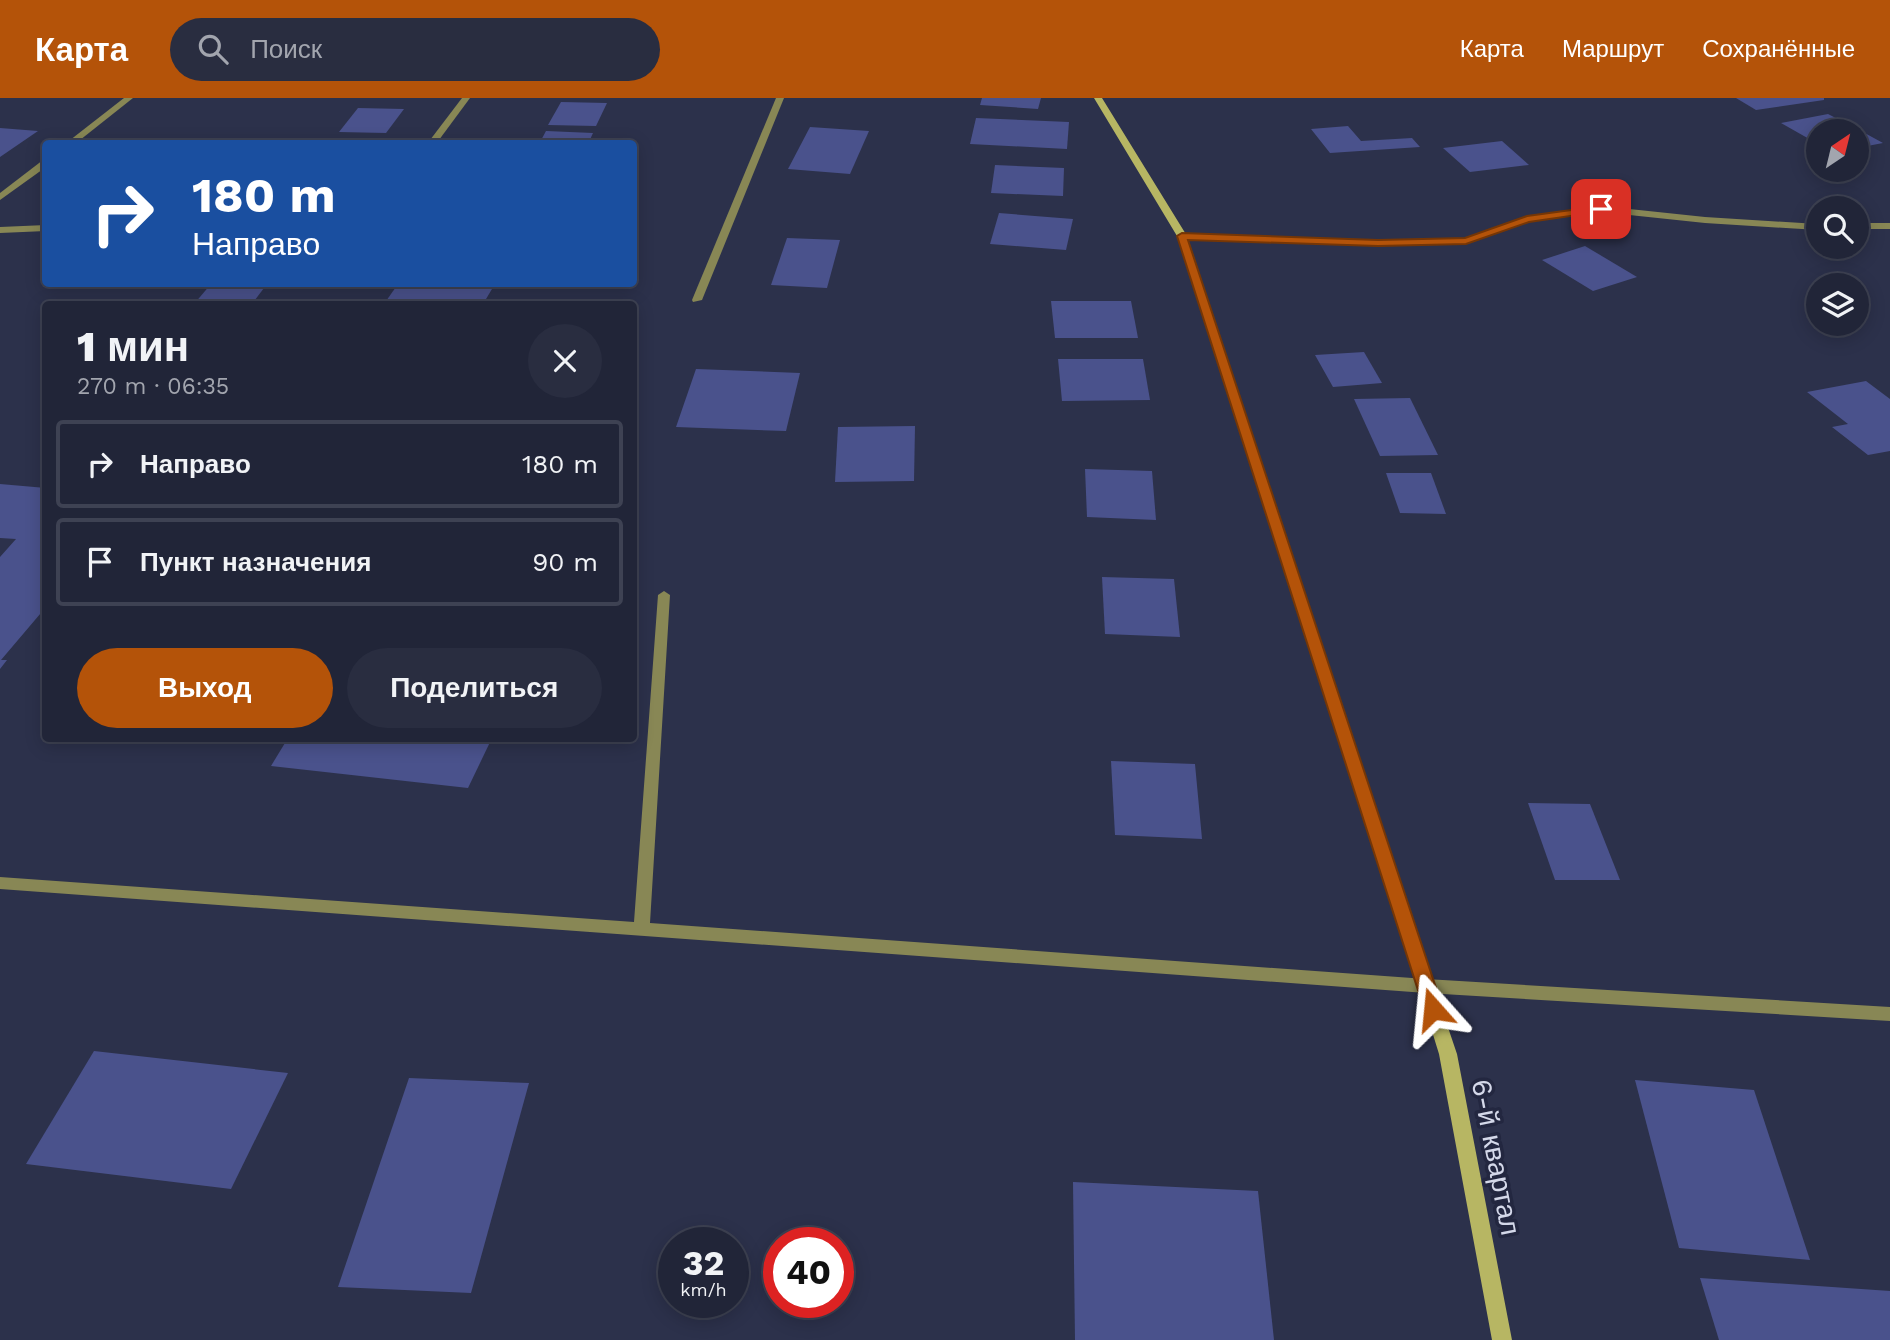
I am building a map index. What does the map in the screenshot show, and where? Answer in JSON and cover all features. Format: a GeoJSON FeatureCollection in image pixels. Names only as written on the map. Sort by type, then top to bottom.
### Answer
{"type":"FeatureCollection","features":[{"type":"Feature","properties":{"kind":"street"},"geometry":{"type":"LineString","coordinates":[[74,140],[129,98]]}},
{"type":"Feature","properties":{"kind":"street"},"geometry":{"type":"LineString","coordinates":[[433,140],[466,98]]}},
{"type":"Feature","properties":{"kind":"street"},"geometry":{"type":"LineString","coordinates":[[697,300],[780,98]]}},
{"type":"Feature","properties":{"kind":"street","name":"6-й квартал"},"geometry":{"type":"LineString","coordinates":[[1098,98],[1182,236],[1426,986],[1448,1054],[1502,1340]]}},
{"type":"Feature","properties":{"kind":"street"},"geometry":{"type":"LineString","coordinates":[[0,197],[42,165]]}},
{"type":"Feature","properties":{"kind":"street"},"geometry":{"type":"LineString","coordinates":[[1182,236],[1378,243],[1466,241],[1527,219],[1601,209],[1705,220],[1806,226]]}},
{"type":"Feature","properties":{"kind":"street"},"geometry":{"type":"LineString","coordinates":[[1869,226],[1890,226]]}},
{"type":"Feature","properties":{"kind":"street"},"geometry":{"type":"LineString","coordinates":[[0,230],[42,229]]}},
{"type":"Feature","properties":{"kind":"street"},"geometry":{"type":"LineString","coordinates":[[642,929],[664,596]]}},
{"type":"Feature","properties":{"kind":"street"},"geometry":{"type":"LineString","coordinates":[[0,883],[1426,986],[1890,1014]]}},
{"type":"Feature","properties":{"kind":"building"},"geometry":{"type":"Polygon","coordinates":[[[982,98],[1041,98],[1038,109],[980,105],[982,98]]]}},
{"type":"Feature","properties":{"kind":"building"},"geometry":{"type":"Polygon","coordinates":[[[1736,98],[1824,98],[1824,100],[1756,110],[1736,98]]]}},
{"type":"Feature","properties":{"kind":"building"},"geometry":{"type":"Polygon","coordinates":[[[561,102],[607,103],[596,126],[548,125],[561,102]]]}},
{"type":"Feature","properties":{"kind":"building"},"geometry":{"type":"Polygon","coordinates":[[[358,108],[404,109],[386,133],[339,132],[358,108]]]}},
{"type":"Feature","properties":{"kind":"building"},"geometry":{"type":"Polygon","coordinates":[[[1828,114],[1837,119],[1806,119],[1806,137],[1781,123],[1828,114]]]}},
{"type":"Feature","properties":{"kind":"building"},"geometry":{"type":"Polygon","coordinates":[[[976,118],[1069,122],[1067,149],[970,144],[976,118]]]}},
{"type":"Feature","properties":{"kind":"building"},"geometry":{"type":"Polygon","coordinates":[[[1348,126],[1361,141],[1412,138],[1420,147],[1330,153],[1311,129],[1348,126]]]}},
{"type":"Feature","properties":{"kind":"building"},"geometry":{"type":"Polygon","coordinates":[[[810,127],[869,131],[850,174],[788,169],[810,127]]]}},
{"type":"Feature","properties":{"kind":"building"},"geometry":{"type":"Polygon","coordinates":[[[0,128],[38,131],[0,157],[0,128]]]}},
{"type":"Feature","properties":{"kind":"building"},"geometry":{"type":"Polygon","coordinates":[[[546,131],[593,133],[590,140],[541,140],[546,131]]]}},
{"type":"Feature","properties":{"kind":"building"},"geometry":{"type":"Polygon","coordinates":[[[1869,136],[1883,143],[1869,146],[1869,136]]]}},
{"type":"Feature","properties":{"kind":"building"},"geometry":{"type":"Polygon","coordinates":[[[1502,141],[1529,165],[1470,172],[1443,148],[1502,141]]]}},
{"type":"Feature","properties":{"kind":"building"},"geometry":{"type":"Polygon","coordinates":[[[995,165],[1064,168],[1063,196],[991,193],[995,165]]]}},
{"type":"Feature","properties":{"kind":"building"},"geometry":{"type":"Polygon","coordinates":[[[999,213],[1073,219],[1066,250],[990,244],[999,213]]]}},
{"type":"Feature","properties":{"kind":"building"},"geometry":{"type":"Polygon","coordinates":[[[787,238],[840,240],[827,288],[771,285],[787,238]]]}},
{"type":"Feature","properties":{"kind":"building"},"geometry":{"type":"Polygon","coordinates":[[[1585,246],[1637,277],[1593,291],[1542,260],[1585,246]]]}},
{"type":"Feature","properties":{"kind":"building"},"geometry":{"type":"Polygon","coordinates":[[[208,287],[265,287],[254,301],[197,301],[208,287]]]}},
{"type":"Feature","properties":{"kind":"building"},"geometry":{"type":"Polygon","coordinates":[[[396,287],[493,287],[485,301],[386,301],[396,287]]]}},
{"type":"Feature","properties":{"kind":"building"},"geometry":{"type":"Polygon","coordinates":[[[1051,301],[1131,301],[1138,338],[1055,338],[1051,301]]]}},
{"type":"Feature","properties":{"kind":"building"},"geometry":{"type":"Polygon","coordinates":[[[1364,352],[1382,383],[1333,387],[1315,355],[1364,352]]]}},
{"type":"Feature","properties":{"kind":"building"},"geometry":{"type":"Polygon","coordinates":[[[1058,359],[1143,359],[1150,400],[1062,401],[1058,359]]]}},
{"type":"Feature","properties":{"kind":"building"},"geometry":{"type":"Polygon","coordinates":[[[696,369],[800,373],[786,431],[676,427],[696,369]]]}},
{"type":"Feature","properties":{"kind":"building"},"geometry":{"type":"Polygon","coordinates":[[[1866,381],[1890,399],[1890,451],[1868,455],[1832,427],[1848,424],[1807,392],[1866,381]]]}},
{"type":"Feature","properties":{"kind":"building"},"geometry":{"type":"Polygon","coordinates":[[[1410,398],[1438,455],[1380,456],[1354,399],[1410,398]]]}},
{"type":"Feature","properties":{"kind":"building"},"geometry":{"type":"Polygon","coordinates":[[[915,426],[914,481],[835,482],[838,427],[915,426]]]}},
{"type":"Feature","properties":{"kind":"building"},"geometry":{"type":"Polygon","coordinates":[[[1085,469],[1152,471],[1156,520],[1087,517],[1085,469]]]}},
{"type":"Feature","properties":{"kind":"building"},"geometry":{"type":"Polygon","coordinates":[[[1386,473],[1431,473],[1446,514],[1400,513],[1386,473]]]}},
{"type":"Feature","properties":{"kind":"building"},"geometry":{"type":"Polygon","coordinates":[[[0,484],[42,488],[42,612],[1,660],[7,660],[0,669],[0,557],[16,539],[0,538],[0,484]]]}},
{"type":"Feature","properties":{"kind":"building"},"geometry":{"type":"Polygon","coordinates":[[[1102,577],[1174,579],[1180,637],[1105,634],[1102,577]]]}},
{"type":"Feature","properties":{"kind":"building"},"geometry":{"type":"Polygon","coordinates":[[[286,742],[490,742],[468,788],[271,766],[286,742]]]}},
{"type":"Feature","properties":{"kind":"building"},"geometry":{"type":"Polygon","coordinates":[[[1111,761],[1195,764],[1202,839],[1115,835],[1111,761]]]}},
{"type":"Feature","properties":{"kind":"building"},"geometry":{"type":"Polygon","coordinates":[[[1528,803],[1590,804],[1620,880],[1555,880],[1528,803]]]}},
{"type":"Feature","properties":{"kind":"building"},"geometry":{"type":"Polygon","coordinates":[[[94,1051],[288,1073],[231,1189],[26,1164],[94,1051]]]}},
{"type":"Feature","properties":{"kind":"building"},"geometry":{"type":"Polygon","coordinates":[[[409,1078],[529,1083],[471,1293],[338,1287],[409,1078]]]}},
{"type":"Feature","properties":{"kind":"building"},"geometry":{"type":"Polygon","coordinates":[[[1635,1080],[1754,1090],[1810,1260],[1679,1248],[1635,1080]]]}},
{"type":"Feature","properties":{"kind":"building"},"geometry":{"type":"Polygon","coordinates":[[[1073,1182],[1258,1191],[1274,1340],[1075,1340],[1073,1182]]]}},
{"type":"Feature","properties":{"kind":"building"},"geometry":{"type":"Polygon","coordinates":[[[1700,1278],[1890,1291],[1890,1340],[1719,1340],[1700,1278]]]}},
{"type":"Feature","properties":{"kind":"route"},"geometry":{"type":"LineString","coordinates":[[1433,1009],[1182,236],[1378,243],[1466,241],[1527,219],[1601,209]]}}]}
